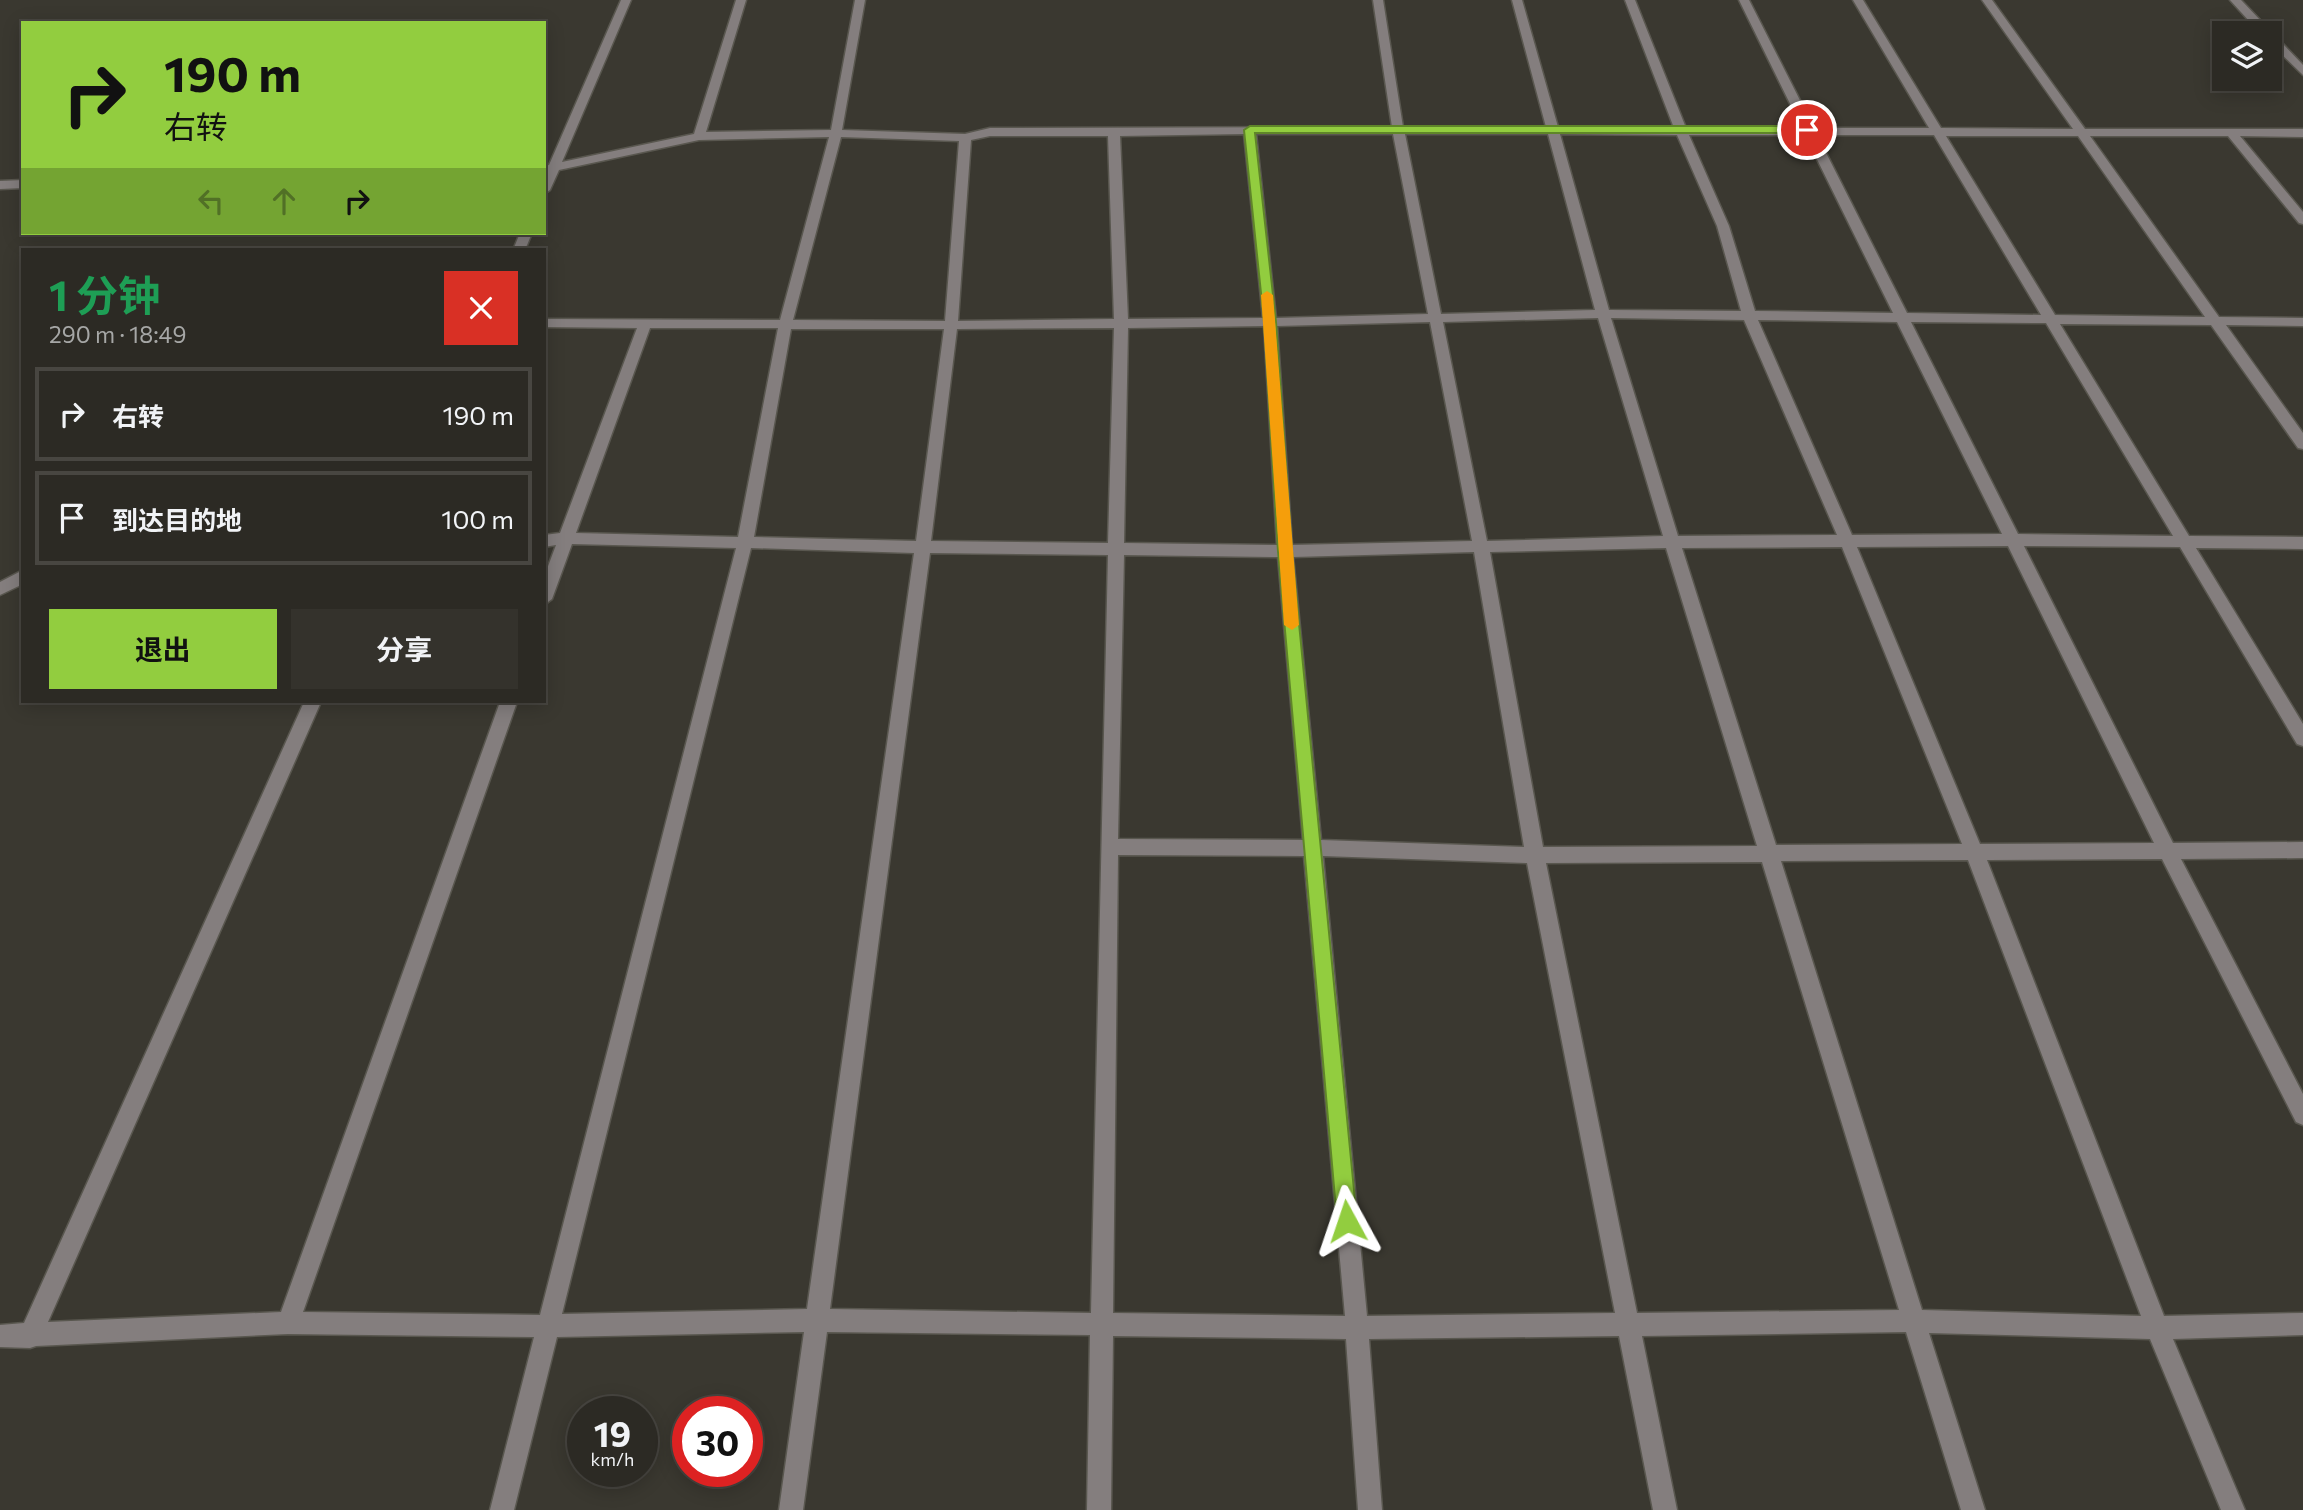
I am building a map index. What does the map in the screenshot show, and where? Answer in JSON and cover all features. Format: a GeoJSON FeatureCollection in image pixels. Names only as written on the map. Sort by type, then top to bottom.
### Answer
{"type":"FeatureCollection","features":[{"type":"Feature","properties":{"kind":"street"},"geometry":{"type":"LineString","coordinates":[[549,170],[626,0]]}},
{"type":"Feature","properties":{"kind":"street"},"geometry":{"type":"LineString","coordinates":[[699,136],[741,0]]}},
{"type":"Feature","properties":{"kind":"street"},"geometry":{"type":"LineString","coordinates":[[502,1510],[745,543],[785,324],[836,133],[860,0]]}},
{"type":"Feature","properties":{"kind":"street"},"geometry":{"type":"LineString","coordinates":[[1378,0],[1398,130],[1481,548],[1535,855],[1665,1510]]}},
{"type":"Feature","properties":{"kind":"street"},"geometry":{"type":"LineString","coordinates":[[1517,0],[1604,314],[1672,542],[1772,855],[1973,1510]]}},
{"type":"Feature","properties":{"kind":"street"},"geometry":{"type":"LineString","coordinates":[[1630,0],[1681,130],[1723,226],[1749,315],[1847,541],[1975,854],[2157,1328],[2233,1510]]}},
{"type":"Feature","properties":{"kind":"street"},"geometry":{"type":"LineString","coordinates":[[1744,0],[2168,852],[2303,1115]]}},
{"type":"Feature","properties":{"kind":"street"},"geometry":{"type":"LineString","coordinates":[[1858,0],[2303,739]]}},
{"type":"Feature","properties":{"kind":"street"},"geometry":{"type":"LineString","coordinates":[[1987,0],[2303,444]]}},
{"type":"Feature","properties":{"kind":"street"},"geometry":{"type":"LineString","coordinates":[[2235,0],[2255,21]]}},
{"type":"Feature","properties":{"kind":"street"},"geometry":{"type":"LineString","coordinates":[[2282,50],[2303,72]]}},
{"type":"Feature","properties":{"kind":"street"},"geometry":{"type":"LineString","coordinates":[[549,170],[699,136],[836,133],[965,138],[990,132],[1250,130],[2303,133]]}},
{"type":"Feature","properties":{"kind":"street"},"geometry":{"type":"LineString","coordinates":[[1250,130],[1270,322],[1285,551],[1357,1328],[1370,1510]]}},
{"type":"Feature","properties":{"kind":"street"},"geometry":{"type":"LineString","coordinates":[[1099,1510],[1109,847],[1121,323],[1114,133]]}},
{"type":"Feature","properties":{"kind":"street"},"geometry":{"type":"LineString","coordinates":[[2231,133],[2303,220]]}},
{"type":"Feature","properties":{"kind":"street"},"geometry":{"type":"LineString","coordinates":[[791,1510],[923,547],[951,325],[965,138]]}},
{"type":"Feature","properties":{"kind":"street"},"geometry":{"type":"LineString","coordinates":[[0,185],[21,184]]}},
{"type":"Feature","properties":{"kind":"street"},"geometry":{"type":"LineString","coordinates":[[546,324],[951,325],[1270,322],[1604,314],[2303,322]]}},
{"type":"Feature","properties":{"kind":"street"},"geometry":{"type":"LineString","coordinates":[[546,593],[645,324]]}},
{"type":"Feature","properties":{"kind":"street"},"geometry":{"type":"LineString","coordinates":[[546,541],[566,538],[923,547],[1285,551],[1672,542],[2014,540],[2303,543]]}},
{"type":"Feature","properties":{"kind":"street"},"geometry":{"type":"LineString","coordinates":[[0,589],[21,577]]}},
{"type":"Feature","properties":{"kind":"street"},"geometry":{"type":"LineString","coordinates":[[30,1337],[312,703]]}},
{"type":"Feature","properties":{"kind":"street"},"geometry":{"type":"LineString","coordinates":[[288,1323],[508,703]]}},
{"type":"Feature","properties":{"kind":"street"},"geometry":{"type":"LineString","coordinates":[[1109,847],[1312,848],[1535,855],[2303,850]]}},
{"type":"Feature","properties":{"kind":"street"},"geometry":{"type":"LineString","coordinates":[[0,1336],[30,1337],[288,1323],[548,1326],[815,1320],[1357,1328],[1914,1321],[2157,1328],[2303,1324]]}},
{"type":"Feature","properties":{"kind":"slow traffic"},"geometry":{"type":"LineString","coordinates":[[1267,295],[1292,625]]}},
{"type":"Feature","properties":{"kind":"route"},"geometry":{"type":"LineString","coordinates":[[1347,1221],[1285,551],[1270,322],[1250,130],[1807,130]]}}]}
